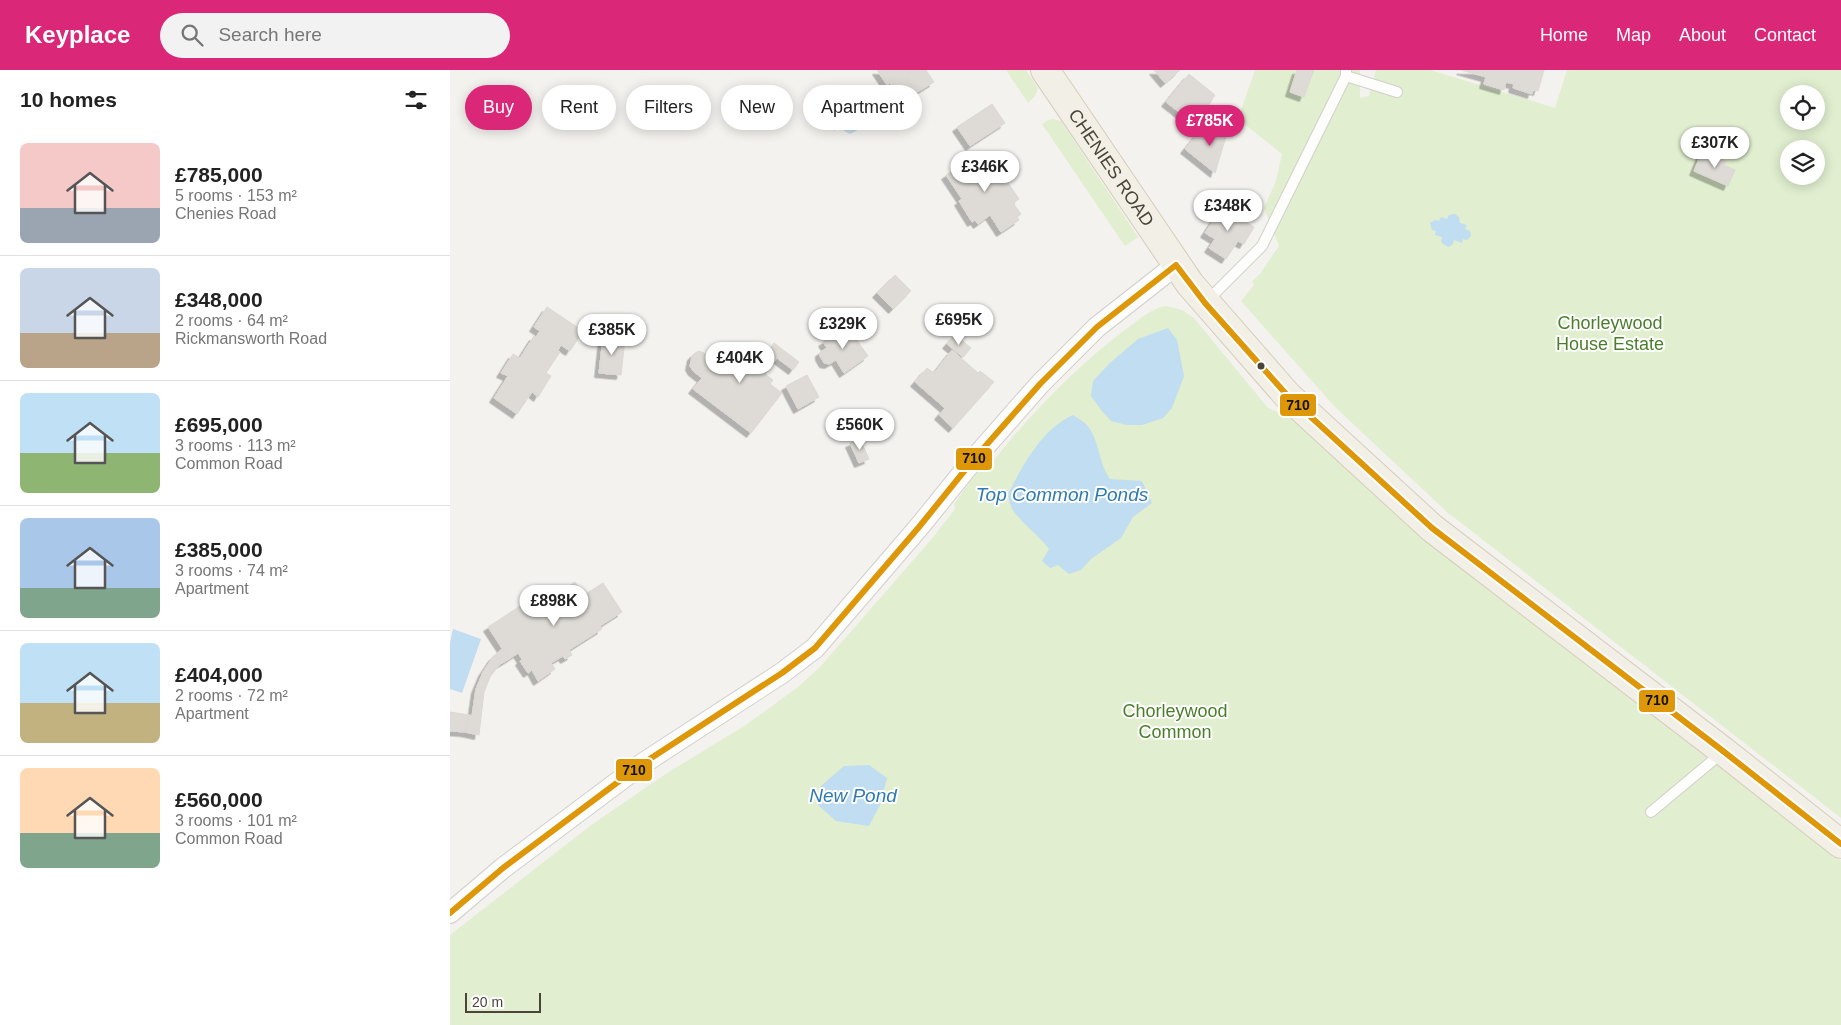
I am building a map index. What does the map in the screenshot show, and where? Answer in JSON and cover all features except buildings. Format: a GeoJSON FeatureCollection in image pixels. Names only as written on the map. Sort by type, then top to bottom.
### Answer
{"type":"FeatureCollection","features":[{"type":"Feature","properties":{"kind":"main road","name":"CHENIES ROAD"},"geometry":{"type":"LineString","coordinates":[[1045,70],[1176,266],[1205,303],[1287,395],[1432,528],[1724,751],[1841,844]]}},
{"type":"Feature","properties":{"kind":"street"},"geometry":{"type":"LineString","coordinates":[[450,912],[503,868],[642,764],[782,673],[815,648],[919,527],[974,459],[1040,384],[1097,327],[1176,266]]}},
{"type":"Feature","properties":{"kind":"lane"},"geometry":{"type":"LineString","coordinates":[[1205,303],[1262,246],[1346,73],[1397,92]]}},
{"type":"Feature","properties":{"kind":"lane"},"geometry":{"type":"LineString","coordinates":[[1651,812],[1724,751]]}},
{"type":"Feature","properties":{"kind":"green space"},"geometry":{"type":"Polygon","coordinates":[[[1006,70],[1026,70],[1038,88],[1035,96],[1028,103],[1006,70]]]}},
{"type":"Feature","properties":{"kind":"green space","name":"Chorleywood House Estate"},"geometry":{"type":"Polygon","coordinates":[[[1255,70],[1360,70],[1360,98],[1369,96],[1376,70],[1430,70],[1555,108],[1567,70],[1841,70],[1841,818],[1447,512],[1335,407],[1241,301],[1254,285],[1252,281],[1260,274],[1279,246],[1264,208],[1276,181],[1282,154],[1238,119],[1255,70]]]}},
{"type":"Feature","properties":{"kind":"green space"},"geometry":{"type":"Polygon","coordinates":[[[1053,119],[1061,121],[1138,237],[1125,246],[1042,124],[1053,119]]]}},
{"type":"Feature","properties":{"kind":"green space","name":"Chorleywood Common"},"geometry":{"type":"Polygon","coordinates":[[[1166,306],[1182,310],[1194,318],[1268,408],[1295,421],[1307,430],[1504,600],[1524,616],[1532,616],[1557,633],[1555,641],[1841,861],[1841,1025],[450,1025],[450,935],[590,826],[667,773],[746,725],[798,687],[819,668],[930,541],[955,509],[954,504],[969,483],[988,460],[994,460],[1041,406],[1111,340],[1143,317],[1156,309],[1166,306]]]}},
{"type":"Feature","properties":{"kind":"water"},"geometry":{"type":"Polygon","coordinates":[[[843,130],[858,130],[850,134],[843,130]]]}},
{"type":"Feature","properties":{"kind":"water"},"geometry":{"type":"Polygon","coordinates":[[[1455,214],[1459,217],[1460,223],[1467,225],[1465,229],[1470,231],[1471,236],[1467,240],[1463,239],[1462,243],[1454,240],[1453,244],[1449,247],[1443,244],[1441,241],[1442,237],[1435,235],[1436,231],[1432,230],[1430,223],[1435,220],[1439,221],[1441,217],[1447,219],[1449,215],[1455,214]]]}},
{"type":"Feature","properties":{"kind":"water"},"geometry":{"type":"Polygon","coordinates":[[[1168,328],[1177,340],[1184,376],[1172,408],[1163,418],[1142,425],[1127,425],[1111,421],[1091,396],[1093,381],[1110,363],[1138,339],[1168,328]]]}},
{"type":"Feature","properties":{"kind":"water","name":"Top Common Ponds"},"geometry":{"type":"Polygon","coordinates":[[[1073,415],[1085,423],[1091,430],[1103,466],[1110,479],[1142,481],[1152,503],[1133,517],[1121,538],[1091,559],[1081,570],[1069,574],[1058,565],[1050,568],[1042,561],[1049,549],[1013,511],[1008,494],[1034,449],[1052,429],[1073,415]]]}},
{"type":"Feature","properties":{"kind":"water"},"geometry":{"type":"Polygon","coordinates":[[[453,629],[481,639],[462,693],[450,689],[450,643],[453,629]]]}},
{"type":"Feature","properties":{"kind":"water","name":"New Pond"},"geometry":{"type":"Polygon","coordinates":[[[869,765],[887,778],[880,805],[869,826],[836,821],[818,805],[821,786],[844,766],[869,765]]]}},
{"type":"Feature","properties":{"kind":"transit line","name":"710"},"geometry":{"type":"LineString","coordinates":[[450,913],[503,868],[642,764],[782,673],[815,648],[919,527],[974,459],[1040,384],[1097,327],[1176,265],[1205,303],[1287,395],[1432,528],[1841,844]]}}]}
